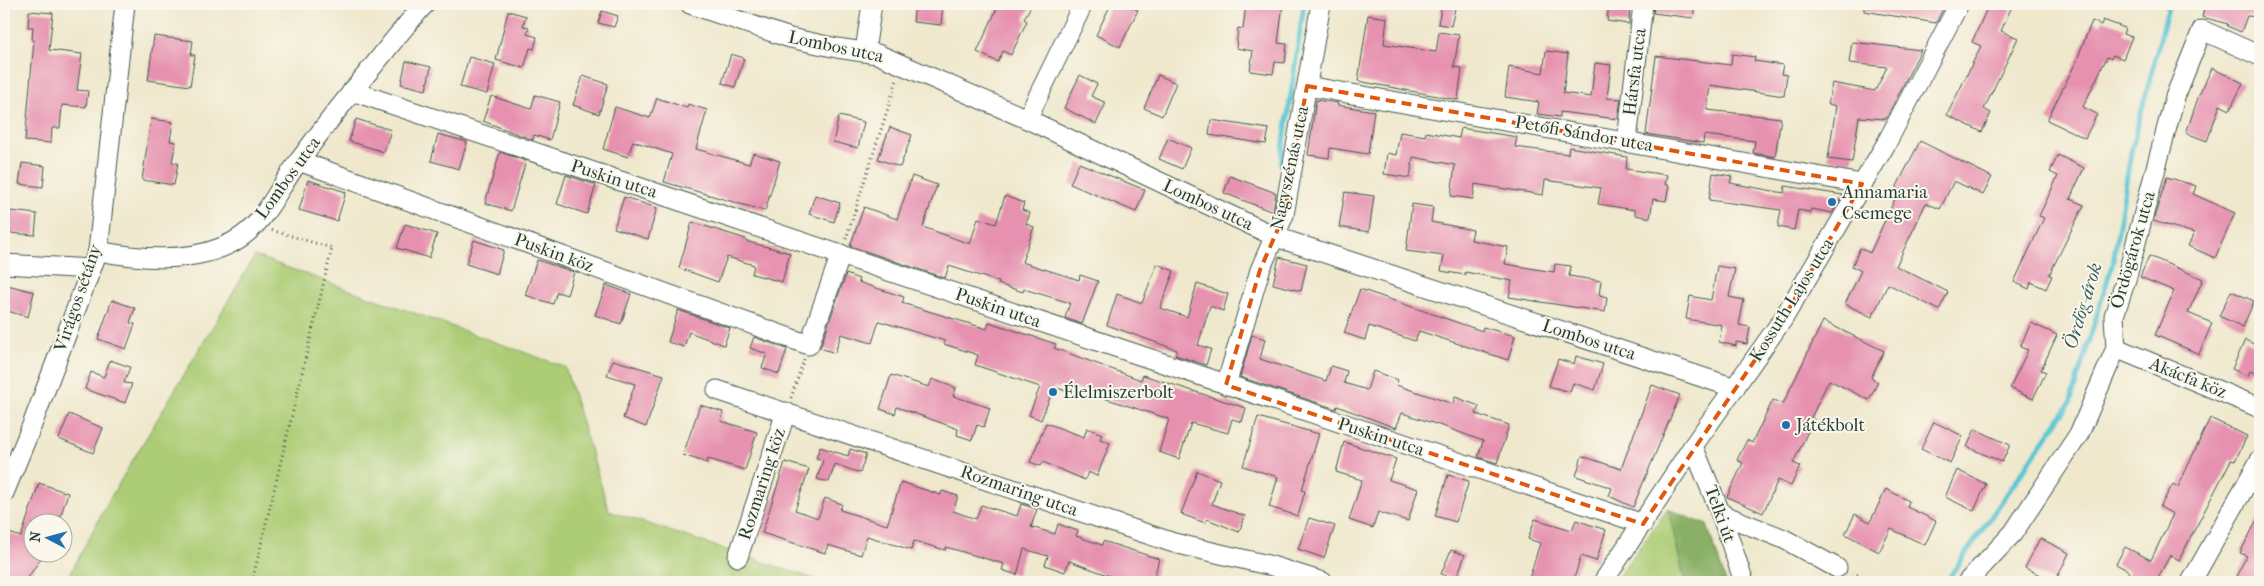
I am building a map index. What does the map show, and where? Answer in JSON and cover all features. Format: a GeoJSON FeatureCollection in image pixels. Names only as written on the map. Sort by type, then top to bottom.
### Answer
{"type":"FeatureCollection","features":[{"type":"Feature","properties":{"kind":"street","name":"Virágos sétány"},"geometry":{"type":"LineString","coordinates":[[4,493],[98,251],[125,4]]}},
{"type":"Feature","properties":{"kind":"street","name":"Lombos utca"},"geometry":{"type":"LineString","coordinates":[[98,251],[133,258],[184,257],[209,252],[237,238],[260,220],[299,161],[352,91],[425,4]]}},
{"type":"Feature","properties":{"kind":"street","name":"Lombos utca"},"geometry":{"type":"LineString","coordinates":[[690,4],[790,38],[837,48],[865,51],[902,63],[1027,119],[1276,237],[1735,388]]}},
{"type":"Feature","properties":{"kind":"street"},"geometry":{"type":"LineString","coordinates":[[865,51],[872,4]]}},
{"type":"Feature","properties":{"kind":"street"},"geometry":{"type":"LineString","coordinates":[[1027,119],[1083,4]]}},
{"type":"Feature","properties":{"kind":"street","name":"Nagyszénás utca"},"geometry":{"type":"LineString","coordinates":[[1226,385],[1260,270],[1284,215],[1321,4]]}},
{"type":"Feature","properties":{"kind":"street","name":"Hársfa utca"},"geometry":{"type":"LineString","coordinates":[[1627,141],[1643,4]]}},
{"type":"Feature","properties":{"kind":"street","name":"Kossuth Lajos utca"},"geometry":{"type":"LineString","coordinates":[[1603,582],[1693,446],[1783,319],[1886,144],[1960,4]]}},
{"type":"Feature","properties":{"kind":"street","name":"Ördögárok utca"},"geometry":{"type":"LineString","coordinates":[[1967,582],[2013,533],[2079,434],[2116,348],[2114,316],[2127,276],[2175,97],[2202,30],[2260,56]]}},
{"type":"Feature","properties":{"kind":"street","name":"Petőfi Sándor utca"},"geometry":{"type":"LineString","coordinates":[[1307,86],[1862,184]]}},
{"type":"Feature","properties":{"kind":"street","name":"Puskin utca"},"geometry":{"type":"LineString","coordinates":[[352,91],[1643,524]]}},
{"type":"Feature","properties":{"kind":"street","name":"Puskin köz"},"geometry":{"type":"LineString","coordinates":[[299,161],[810,345]]}},
{"type":"Feature","properties":{"kind":"street"},"geometry":{"type":"LineString","coordinates":[[810,345],[841,254]]}},
{"type":"Feature","properties":{"kind":"street"},"geometry":{"type":"LineString","coordinates":[[4,264],[90,268]]}},
{"type":"Feature","properties":{"kind":"street","name":"Akácfa köz"},"geometry":{"type":"LineString","coordinates":[[2116,348],[2260,408]]}},
{"type":"Feature","properties":{"kind":"street","name":"Rozmaring utca"},"geometry":{"type":"LineString","coordinates":[[717,390],[1174,543],[1272,566],[1323,582]]}},
{"type":"Feature","properties":{"kind":"street","name":"Rozmaring köz"},"geometry":{"type":"LineString","coordinates":[[738,557],[786,412]]}},
{"type":"Feature","properties":{"kind":"street","name":"Telki út"},"geometry":{"type":"LineString","coordinates":[[1693,446],[1721,514],[1744,582]]}},
{"type":"Feature","properties":{"kind":"street"},"geometry":{"type":"LineString","coordinates":[[2191,582],[2260,460]]}},
{"type":"Feature","properties":{"kind":"street"},"geometry":{"type":"LineString","coordinates":[[1721,514],[1784,539],[1837,568]]}},
{"type":"Feature","properties":{"kind":"path"},"geometry":{"type":"LineString","coordinates":[[841,254],[902,63]]}},
{"type":"Feature","properties":{"kind":"path"},"geometry":{"type":"LineString","coordinates":[[252,582],[332,248],[265,228],[260,220]]}},
{"type":"Feature","properties":{"kind":"path"},"geometry":{"type":"LineString","coordinates":[[786,412],[810,345]]}},
{"type":"Feature","properties":{"kind":"path"},"geometry":{"type":"LineString","coordinates":[[1837,568],[1881,582]]}},
{"type":"Feature","properties":{"kind":"highlighted area"},"geometry":{"type":"Polygon","coordinates":[[[1307,86],[1862,184],[1783,319],[1643,524],[1226,385],[1260,270],[1284,215],[1307,86]]]}},
{"type":"Feature","properties":{"kind":"green space"},"geometry":{"type":"Polygon","coordinates":[[[255,256],[565,367],[609,511],[824,582],[66,582],[109,500],[255,256]]]}},
{"type":"Feature","properties":{"kind":"green space"},"geometry":{"type":"Polygon","coordinates":[[[1668,509],[1685,582],[1614,582],[1668,509]]]}},
{"type":"Feature","properties":{"kind":"green space"},"geometry":{"type":"Polygon","coordinates":[[[1668,509],[1707,525],[1726,582],[1685,582],[1668,509]]]}},
{"type":"Feature","properties":{"kind":"building"},"geometry":{"type":"Polygon","coordinates":[[[915,4],[943,4],[941,25],[913,22],[915,4]]]}},
{"type":"Feature","properties":{"kind":"building"},"geometry":{"type":"Polygon","coordinates":[[[999,4],[1032,4],[1024,19],[1027,21],[1011,55],[1003,51],[998,62],[977,52],[999,4]]]}},
{"type":"Feature","properties":{"kind":"building"},"geometry":{"type":"Polygon","coordinates":[[[1111,4],[1124,4],[1138,10],[1120,47],[1096,35],[1111,4]]]}},
{"type":"Feature","properties":{"kind":"building"},"geometry":{"type":"Polygon","coordinates":[[[1246,4],[1283,4],[1278,43],[1287,44],[1285,63],[1275,62],[1273,74],[1250,71],[1253,51],[1236,48],[1238,28],[1243,29],[1246,4]]]}},
{"type":"Feature","properties":{"kind":"building"},"geometry":{"type":"Polygon","coordinates":[[[1442,4],[1456,4],[1451,26],[1438,24],[1442,4]]]}},
{"type":"Feature","properties":{"kind":"building"},"geometry":{"type":"Polygon","coordinates":[[[1609,4],[1630,4],[1629,24],[1607,21],[1609,4]]]}},
{"type":"Feature","properties":{"kind":"building"},"geometry":{"type":"Polygon","coordinates":[[[1654,4],[1695,4],[1693,18],[1653,13],[1654,4]]]}},
{"type":"Feature","properties":{"kind":"building"},"geometry":{"type":"Polygon","coordinates":[[[1864,4],[1945,5],[1936,23],[1864,11],[1864,4]]]}},
{"type":"Feature","properties":{"kind":"building"},"geometry":{"type":"Polygon","coordinates":[[[1989,4],[2013,4],[2001,31],[2018,38],[1984,109],[1991,113],[1982,132],[1947,115],[1981,46],[1972,42],[1989,4]]]}},
{"type":"Feature","properties":{"kind":"building"},"geometry":{"type":"Polygon","coordinates":[[[2205,4],[2260,4],[2260,17],[2247,16],[2241,32],[2227,26],[2228,24],[2202,17],[2205,4]]]}},
{"type":"Feature","properties":{"kind":"building"},"geometry":{"type":"Polygon","coordinates":[[[29,11],[53,13],[49,50],[82,54],[77,90],[88,91],[86,107],[62,105],[60,128],[52,128],[51,143],[25,141],[34,40],[32,40],[33,27],[28,27],[29,11]]]}},
{"type":"Feature","properties":{"kind":"building"},"geometry":{"type":"Polygon","coordinates":[[[508,11],[526,16],[523,26],[529,27],[527,34],[537,37],[534,49],[530,48],[524,68],[496,60],[508,11]]]}},
{"type":"Feature","properties":{"kind":"building"},"geometry":{"type":"Polygon","coordinates":[[[602,11],[618,16],[614,27],[598,23],[602,11]]]}},
{"type":"Feature","properties":{"kind":"building"},"geometry":{"type":"Polygon","coordinates":[[[1368,15],[1387,18],[1384,44],[1436,52],[1439,32],[1459,35],[1454,67],[1462,68],[1458,100],[1358,81],[1368,15]]]}},
{"type":"Feature","properties":{"kind":"building"},"geometry":{"type":"Polygon","coordinates":[[[2103,20],[2125,28],[2123,34],[2132,37],[2123,59],[2113,55],[2111,59],[2107,57],[2083,107],[2097,114],[2085,138],[2047,120],[2076,62],[2092,21],[2101,25],[2103,20]]]}},
{"type":"Feature","properties":{"kind":"building"},"geometry":{"type":"Polygon","coordinates":[[[154,36],[193,41],[191,55],[195,55],[190,86],[148,80],[154,36]]]}},
{"type":"Feature","properties":{"kind":"building"},"geometry":{"type":"Polygon","coordinates":[[[1852,42],[1921,50],[1886,119],[1859,117],[1852,162],[1828,159],[1836,106],[1828,104],[1832,83],[1875,91],[1887,67],[1849,63],[1852,42]]]}},
{"type":"Feature","properties":{"kind":"building"},"geometry":{"type":"Polygon","coordinates":[[[1546,51],[1568,54],[1563,93],[1591,97],[1595,63],[1611,65],[1607,98],[1621,99],[1618,119],[1560,112],[1560,117],[1537,114],[1539,102],[1505,97],[1509,67],[1543,73],[1546,51]]]}},
{"type":"Feature","properties":{"kind":"building"},"geometry":{"type":"Polygon","coordinates":[[[731,54],[744,58],[735,87],[722,83],[731,54]]]}},
{"type":"Feature","properties":{"kind":"building"},"geometry":{"type":"Polygon","coordinates":[[[1732,54],[1755,57],[1754,61],[1783,65],[1781,74],[1787,75],[1784,96],[1710,85],[1707,110],[1781,118],[1775,157],[1753,153],[1755,141],[1704,135],[1703,143],[1646,134],[1656,56],[1731,65],[1732,54]]]}},
{"type":"Feature","properties":{"kind":"building"},"geometry":{"type":"Polygon","coordinates":[[[469,57],[495,64],[487,94],[460,87],[469,57]]]}},
{"type":"Feature","properties":{"kind":"building"},"geometry":{"type":"Polygon","coordinates":[[[406,61],[431,67],[426,90],[401,84],[406,61]]]}},
{"type":"Feature","properties":{"kind":"building"},"geometry":{"type":"Polygon","coordinates":[[[2212,68],[2243,83],[2230,110],[2220,105],[2207,141],[2186,133],[2199,95],[2212,68]]]}},
{"type":"Feature","properties":{"kind":"building"},"geometry":{"type":"Polygon","coordinates":[[[1080,75],[1097,84],[1091,96],[1106,103],[1096,124],[1064,108],[1080,75]]]}},
{"type":"Feature","properties":{"kind":"building"},"geometry":{"type":"Polygon","coordinates":[[[1158,75],[1176,83],[1162,116],[1144,108],[1158,75]]]}},
{"type":"Feature","properties":{"kind":"building"},"geometry":{"type":"Polygon","coordinates":[[[583,76],[608,84],[599,114],[573,105],[583,76]]]}},
{"type":"Feature","properties":{"kind":"building"},"geometry":{"type":"Polygon","coordinates":[[[535,95],[560,102],[550,140],[534,135],[533,140],[483,121],[491,96],[531,109],[535,95]]]}},
{"type":"Feature","properties":{"kind":"building"},"geometry":{"type":"Polygon","coordinates":[[[657,98],[687,108],[688,104],[707,110],[696,149],[749,164],[753,153],[780,161],[765,211],[664,182],[672,154],[633,141],[628,157],[603,149],[615,107],[650,118],[657,98]]]}},
{"type":"Feature","properties":{"kind":"building"},"geometry":{"type":"Polygon","coordinates":[[[1316,100],[1374,111],[1368,154],[1330,148],[1329,158],[1308,155],[1316,100]]]}},
{"type":"Feature","properties":{"kind":"building"},"geometry":{"type":"Polygon","coordinates":[[[839,116],[864,122],[858,148],[833,142],[839,116]]]}},
{"type":"Feature","properties":{"kind":"building"},"geometry":{"type":"Polygon","coordinates":[[[151,119],[173,122],[170,141],[176,142],[172,162],[178,163],[174,185],[142,180],[151,119]]]}},
{"type":"Feature","properties":{"kind":"building"},"geometry":{"type":"Polygon","coordinates":[[[356,119],[391,130],[384,152],[349,141],[356,119]]]}},
{"type":"Feature","properties":{"kind":"building"},"geometry":{"type":"Polygon","coordinates":[[[1211,120],[1269,129],[1266,144],[1209,135],[1211,120]]]}},
{"type":"Feature","properties":{"kind":"building"},"geometry":{"type":"Polygon","coordinates":[[[890,127],[912,135],[900,167],[878,159],[890,127]]]}},
{"type":"Feature","properties":{"kind":"building"},"geometry":{"type":"Polygon","coordinates":[[[1461,128],[1517,137],[1515,147],[1568,154],[1569,147],[1627,157],[1626,169],[1667,175],[1665,185],[1669,185],[1666,201],[1653,199],[1650,218],[1635,215],[1635,210],[1598,204],[1601,188],[1545,180],[1543,195],[1475,184],[1473,199],[1451,196],[1455,165],[1413,157],[1410,178],[1384,174],[1387,153],[1396,155],[1400,132],[1425,136],[1426,132],[1459,138],[1461,128]]]}},
{"type":"Feature","properties":{"kind":"building"},"geometry":{"type":"Polygon","coordinates":[[[438,134],[467,142],[459,169],[431,161],[438,134]]]}},
{"type":"Feature","properties":{"kind":"building"},"geometry":{"type":"Polygon","coordinates":[[[1168,138],[1191,148],[1182,169],[1159,159],[1168,138]]]}},
{"type":"Feature","properties":{"kind":"building"},"geometry":{"type":"Polygon","coordinates":[[[1920,141],[1992,177],[1983,195],[1954,181],[1940,209],[1926,203],[1896,266],[1948,292],[1939,310],[1888,284],[1872,317],[1845,304],[1861,271],[1852,266],[1860,248],[1870,253],[1899,190],[1896,188],[1920,141]]]}},
{"type":"Feature","properties":{"kind":"building"},"geometry":{"type":"Polygon","coordinates":[[[500,152],[526,161],[511,211],[485,203],[500,152]]]}},
{"type":"Feature","properties":{"kind":"building"},"geometry":{"type":"Polygon","coordinates":[[[2058,155],[2084,168],[2070,199],[2084,205],[2049,275],[2052,276],[2046,289],[2031,282],[2029,289],[2014,282],[2044,218],[2039,216],[2058,176],[2050,172],[2058,155]]]}},
{"type":"Feature","properties":{"kind":"building"},"geometry":{"type":"Polygon","coordinates":[[[22,163],[45,166],[43,187],[19,184],[22,163]]]}},
{"type":"Feature","properties":{"kind":"building"},"geometry":{"type":"Polygon","coordinates":[[[1079,163],[1145,190],[1136,212],[1070,184],[1079,163]]]}},
{"type":"Feature","properties":{"kind":"building"},"geometry":{"type":"Polygon","coordinates":[[[1713,173],[1732,176],[1730,183],[1784,193],[1785,186],[1843,195],[1832,213],[1811,209],[1810,212],[1798,210],[1794,230],[1778,227],[1781,210],[1709,200],[1713,173]]]}},
{"type":"Feature","properties":{"kind":"building"},"geometry":{"type":"Polygon","coordinates":[[[566,175],[596,185],[587,214],[557,204],[566,175]]]}},
{"type":"Feature","properties":{"kind":"building"},"geometry":{"type":"Polygon","coordinates":[[[912,176],[937,185],[923,227],[970,244],[978,218],[996,224],[1005,196],[1024,203],[1022,210],[1030,213],[1026,224],[1034,227],[1022,262],[1079,280],[1080,275],[1098,281],[1082,324],[1065,318],[1070,303],[1024,289],[1023,292],[949,266],[945,278],[850,246],[864,207],[897,219],[912,176]]]}},
{"type":"Feature","properties":{"kind":"building"},"geometry":{"type":"Polygon","coordinates":[[[1230,176],[1276,193],[1273,212],[1224,193],[1230,176]]]}},
{"type":"Feature","properties":{"kind":"building"},"geometry":{"type":"Polygon","coordinates":[[[2167,177],[2196,186],[2193,194],[2235,213],[2215,258],[2188,246],[2194,233],[2153,221],[2167,177]]]}},
{"type":"Feature","properties":{"kind":"building"},"geometry":{"type":"Polygon","coordinates":[[[308,180],[346,192],[337,221],[299,210],[308,180]]]}},
{"type":"Feature","properties":{"kind":"building"},"geometry":{"type":"Polygon","coordinates":[[[1345,192],[1374,196],[1369,232],[1339,227],[1345,192]]]}},
{"type":"Feature","properties":{"kind":"building"},"geometry":{"type":"Polygon","coordinates":[[[815,195],[840,203],[834,222],[809,214],[815,195]]]}},
{"type":"Feature","properties":{"kind":"building"},"geometry":{"type":"Polygon","coordinates":[[[624,197],[657,208],[648,239],[614,228],[624,197]]]}},
{"type":"Feature","properties":{"kind":"building"},"geometry":{"type":"Polygon","coordinates":[[[1412,204],[1433,207],[1431,222],[1473,230],[1471,240],[1508,247],[1505,264],[1554,272],[1555,264],[1571,266],[1569,276],[1601,281],[1599,295],[1607,297],[1605,312],[1509,297],[1512,281],[1465,272],[1465,275],[1441,271],[1444,256],[1406,251],[1412,204]]]}},
{"type":"Feature","properties":{"kind":"building"},"geometry":{"type":"Polygon","coordinates":[[[10,211],[37,214],[35,235],[8,233],[10,211]]]}},
{"type":"Feature","properties":{"kind":"building"},"geometry":{"type":"Polygon","coordinates":[[[692,222],[746,239],[745,241],[790,253],[782,282],[752,274],[754,265],[727,257],[718,282],[679,268],[692,222]]]}},
{"type":"Feature","properties":{"kind":"building"},"geometry":{"type":"Polygon","coordinates":[[[405,224],[437,234],[429,258],[397,248],[405,224]]]}},
{"type":"Feature","properties":{"kind":"building"},"geometry":{"type":"Polygon","coordinates":[[[474,240],[504,250],[497,274],[466,264],[474,240]]]}},
{"type":"Feature","properties":{"kind":"building"},"geometry":{"type":"Polygon","coordinates":[[[2149,256],[2203,279],[2188,313],[2212,323],[2199,354],[2155,335],[2174,291],[2140,277],[2149,256]]]}},
{"type":"Feature","properties":{"kind":"building"},"geometry":{"type":"Polygon","coordinates":[[[1279,257],[1307,264],[1301,291],[1273,284],[1279,257]]]}},
{"type":"Feature","properties":{"kind":"building"},"geometry":{"type":"Polygon","coordinates":[[[537,260],[574,272],[567,295],[557,292],[553,304],[525,295],[537,260]]]}},
{"type":"Feature","properties":{"kind":"building"},"geometry":{"type":"Polygon","coordinates":[[[1157,264],[1174,271],[1160,308],[1187,317],[1197,284],[1228,294],[1223,311],[1210,306],[1198,345],[1211,349],[1206,365],[1175,355],[1177,350],[1107,325],[1117,294],[1142,303],[1157,264]]]}},
{"type":"Feature","properties":{"kind":"building"},"geometry":{"type":"Polygon","coordinates":[[[1717,266],[1735,269],[1729,297],[1744,300],[1739,325],[1750,327],[1747,344],[1736,342],[1736,346],[1719,342],[1722,325],[1686,319],[1690,296],[1711,300],[1717,266]]]}},
{"type":"Feature","properties":{"kind":"building"},"geometry":{"type":"Polygon","coordinates":[[[846,274],[859,279],[858,282],[904,297],[902,303],[987,329],[989,322],[1056,344],[1054,348],[1141,380],[1143,375],[1246,408],[1242,422],[1232,419],[1228,433],[1191,423],[1179,459],[1159,452],[1169,419],[1076,389],[1075,394],[1054,387],[1041,420],[1029,415],[1040,387],[975,365],[978,355],[944,344],[945,341],[879,321],[872,343],[841,334],[835,353],[820,348],[846,274]]]}},
{"type":"Feature","properties":{"kind":"building"},"geometry":{"type":"Polygon","coordinates":[[[4,284],[34,292],[28,317],[4,310],[4,284]]]}},
{"type":"Feature","properties":{"kind":"building"},"geometry":{"type":"Polygon","coordinates":[[[606,285],[631,294],[621,324],[595,315],[606,285]]]}},
{"type":"Feature","properties":{"kind":"building"},"geometry":{"type":"Polygon","coordinates":[[[1360,289],[1482,331],[1483,327],[1515,336],[1508,360],[1419,331],[1415,341],[1369,326],[1365,340],[1344,333],[1360,289]]]}},
{"type":"Feature","properties":{"kind":"building"},"geometry":{"type":"Polygon","coordinates":[[[2231,291],[2254,301],[2243,327],[2219,316],[2231,291]]]}},
{"type":"Feature","properties":{"kind":"building"},"geometry":{"type":"Polygon","coordinates":[[[112,300],[135,308],[130,323],[135,324],[126,349],[98,339],[112,300]]]}},
{"type":"Feature","properties":{"kind":"building"},"geometry":{"type":"Polygon","coordinates":[[[678,310],[730,328],[724,345],[689,332],[684,347],[668,342],[678,310]]]}},
{"type":"Feature","properties":{"kind":"building"},"geometry":{"type":"Polygon","coordinates":[[[1823,321],[1884,351],[1871,378],[1878,382],[1869,400],[1829,380],[1811,418],[1814,419],[1793,463],[1800,466],[1791,486],[1778,480],[1763,513],[1727,497],[1743,463],[1737,460],[1747,440],[1752,443],[1773,400],[1783,404],[1823,321]]]}},
{"type":"Feature","properties":{"kind":"building"},"geometry":{"type":"Polygon","coordinates":[[[2031,323],[2057,335],[2041,370],[2046,372],[2033,399],[2010,388],[2028,350],[2020,347],[2031,323]]]}},
{"type":"Feature","properties":{"kind":"building"},"geometry":{"type":"Polygon","coordinates":[[[1252,335],[1265,339],[1260,359],[1326,381],[1331,366],[1347,371],[1344,383],[1367,390],[1373,371],[1398,380],[1396,385],[1453,404],[1455,397],[1479,406],[1476,414],[1509,425],[1497,463],[1478,457],[1483,441],[1445,427],[1402,413],[1396,428],[1337,406],[1336,409],[1240,377],[1252,335]]]}},
{"type":"Feature","properties":{"kind":"building"},"geometry":{"type":"Polygon","coordinates":[[[754,337],[787,349],[779,374],[762,368],[767,354],[750,348],[754,337]]]}},
{"type":"Feature","properties":{"kind":"building"},"geometry":{"type":"Polygon","coordinates":[[[2245,340],[2260,347],[2260,375],[2250,371],[2248,376],[2232,369],[2245,340]]]}},
{"type":"Feature","properties":{"kind":"building"},"geometry":{"type":"Polygon","coordinates":[[[1576,356],[1603,364],[1595,390],[1573,383],[1570,392],[1549,386],[1558,359],[1574,364],[1576,356]]]}},
{"type":"Feature","properties":{"kind":"building"},"geometry":{"type":"Polygon","coordinates":[[[110,360],[130,367],[124,383],[132,384],[125,403],[85,389],[91,372],[104,377],[110,360]]]}},
{"type":"Feature","properties":{"kind":"building"},"geometry":{"type":"Polygon","coordinates":[[[613,360],[664,375],[646,427],[623,418],[635,384],[607,375],[613,360]]]}},
{"type":"Feature","properties":{"kind":"building"},"geometry":{"type":"Polygon","coordinates":[[[891,375],[929,387],[932,379],[956,388],[953,396],[990,408],[984,427],[977,425],[972,440],[957,435],[958,429],[897,407],[895,414],[880,409],[891,375]]]}},
{"type":"Feature","properties":{"kind":"building"},"geometry":{"type":"Polygon","coordinates":[[[1652,385],[1680,395],[1633,507],[1609,496],[1612,488],[1576,476],[1582,456],[1621,469],[1652,385]]]}},
{"type":"Feature","properties":{"kind":"building"},"geometry":{"type":"Polygon","coordinates":[[[700,405],[723,412],[721,421],[757,432],[745,470],[708,459],[707,463],[683,455],[700,405]]]}},
{"type":"Feature","properties":{"kind":"building"},"geometry":{"type":"Polygon","coordinates":[[[69,414],[103,428],[93,453],[59,439],[69,414]]]}},
{"type":"Feature","properties":{"kind":"building"},"geometry":{"type":"Polygon","coordinates":[[[1258,417],[1319,434],[1302,490],[1305,491],[1298,516],[1269,507],[1278,477],[1243,466],[1258,417]]]}},
{"type":"Feature","properties":{"kind":"building"},"geometry":{"type":"Polygon","coordinates":[[[2210,418],[2247,436],[2235,461],[2231,460],[2179,560],[2170,555],[2156,582],[2134,582],[2126,578],[2129,571],[2116,564],[2125,547],[2151,560],[2173,514],[2160,507],[2173,484],[2178,487],[2210,418]]]}},
{"type":"Feature","properties":{"kind":"building"},"geometry":{"type":"Polygon","coordinates":[[[1934,422],[1963,436],[1950,463],[1921,449],[1934,422]]]}},
{"type":"Feature","properties":{"kind":"building"},"geometry":{"type":"Polygon","coordinates":[[[1046,423],[1084,437],[1087,428],[1102,434],[1100,439],[1110,443],[1097,476],[1088,472],[1085,480],[1043,462],[1041,466],[1030,462],[1046,423]]]}},
{"type":"Feature","properties":{"kind":"building"},"geometry":{"type":"Polygon","coordinates":[[[1975,429],[2010,445],[2002,462],[1967,447],[1975,429]]]}},
{"type":"Feature","properties":{"kind":"building"},"geometry":{"type":"Polygon","coordinates":[[[1344,442],[1396,459],[1389,480],[1418,489],[1408,521],[1378,512],[1373,528],[1349,520],[1362,480],[1336,472],[1344,442]]]}},
{"type":"Feature","properties":{"kind":"building"},"geometry":{"type":"Polygon","coordinates":[[[820,447],[848,456],[850,449],[866,454],[860,473],[835,464],[829,482],[817,479],[823,460],[816,458],[820,447]]]}},
{"type":"Feature","properties":{"kind":"building"},"geometry":{"type":"Polygon","coordinates":[[[785,462],[809,469],[795,510],[818,518],[825,498],[842,504],[840,510],[887,525],[901,482],[941,495],[942,491],[958,496],[953,511],[976,519],[981,505],[1017,516],[1021,504],[1037,509],[1031,527],[1055,534],[1058,524],[1078,531],[1076,536],[1102,545],[1103,541],[1159,559],[1153,582],[1127,582],[1069,561],[1065,572],[1045,565],[1048,556],[1024,549],[1017,575],[1002,570],[1004,564],[946,547],[945,550],[914,541],[911,550],[867,536],[861,555],[828,545],[825,553],[762,533],[785,462]]]}},
{"type":"Feature","properties":{"kind":"building"},"geometry":{"type":"Polygon","coordinates":[[[1957,470],[1986,484],[1974,511],[1945,497],[1957,470]]]}},
{"type":"Feature","properties":{"kind":"building"},"geometry":{"type":"Polygon","coordinates":[[[1197,471],[1220,480],[1212,504],[1245,516],[1239,532],[1207,519],[1205,523],[1181,514],[1197,471]]]}},
{"type":"Feature","properties":{"kind":"building"},"geometry":{"type":"Polygon","coordinates":[[[1448,475],[1469,481],[1456,522],[1435,516],[1448,475]]]}},
{"type":"Feature","properties":{"kind":"building"},"geometry":{"type":"Polygon","coordinates":[[[39,483],[68,493],[61,514],[29,514],[39,483]]]}},
{"type":"Feature","properties":{"kind":"building"},"geometry":{"type":"Polygon","coordinates":[[[1886,489],[1909,501],[1907,507],[1936,521],[1925,545],[1891,529],[1879,552],[1845,534],[1855,514],[1870,522],[1886,489]]]}},
{"type":"Feature","properties":{"kind":"building"},"geometry":{"type":"Polygon","coordinates":[[[2260,514],[2260,582],[2233,582],[2247,556],[2240,553],[2260,514]]]}},
{"type":"Feature","properties":{"kind":"building"},"geometry":{"type":"Polygon","coordinates":[[[1309,518],[1335,526],[1324,558],[1298,549],[1309,518]]]}},
{"type":"Feature","properties":{"kind":"building"},"geometry":{"type":"Polygon","coordinates":[[[1535,519],[1572,530],[1576,520],[1606,530],[1596,561],[1581,556],[1573,582],[1528,582],[1540,543],[1528,539],[1535,519]]]}},
{"type":"Feature","properties":{"kind":"building"},"geometry":{"type":"Polygon","coordinates":[[[9,533],[21,537],[22,534],[22,564],[37,564],[25,582],[4,582],[4,546],[9,533]]]}},
{"type":"Feature","properties":{"kind":"building"},"geometry":{"type":"Polygon","coordinates":[[[2040,538],[2069,553],[2055,582],[2025,568],[2040,538]]]}},
{"type":"Feature","properties":{"kind":"building"},"geometry":{"type":"Polygon","coordinates":[[[1451,550],[1465,555],[1456,579],[1441,574],[1451,550]]]}},
{"type":"Feature","properties":{"kind":"waterway"},"geometry":{"type":"LineString","coordinates":[[1281,163],[1304,4]]}},
{"type":"Feature","properties":{"kind":"waterway","name":"Ördög-árok"},"geometry":{"type":"LineString","coordinates":[[1946,582],[2070,403],[2113,262],[2131,152],[2169,4]]}},
{"type":"Feature","properties":{"kind":"place","name":"Annamaria Csemege"},"geometry":{"type":"Point","coordinates":[1832,202]}},
{"type":"Feature","properties":{"kind":"place","name":"Élelmiszerbolt"},"geometry":{"type":"Point","coordinates":[1053,392]}},
{"type":"Feature","properties":{"kind":"place","name":"Játékbolt"},"geometry":{"type":"Point","coordinates":[1786,425]}}]}
